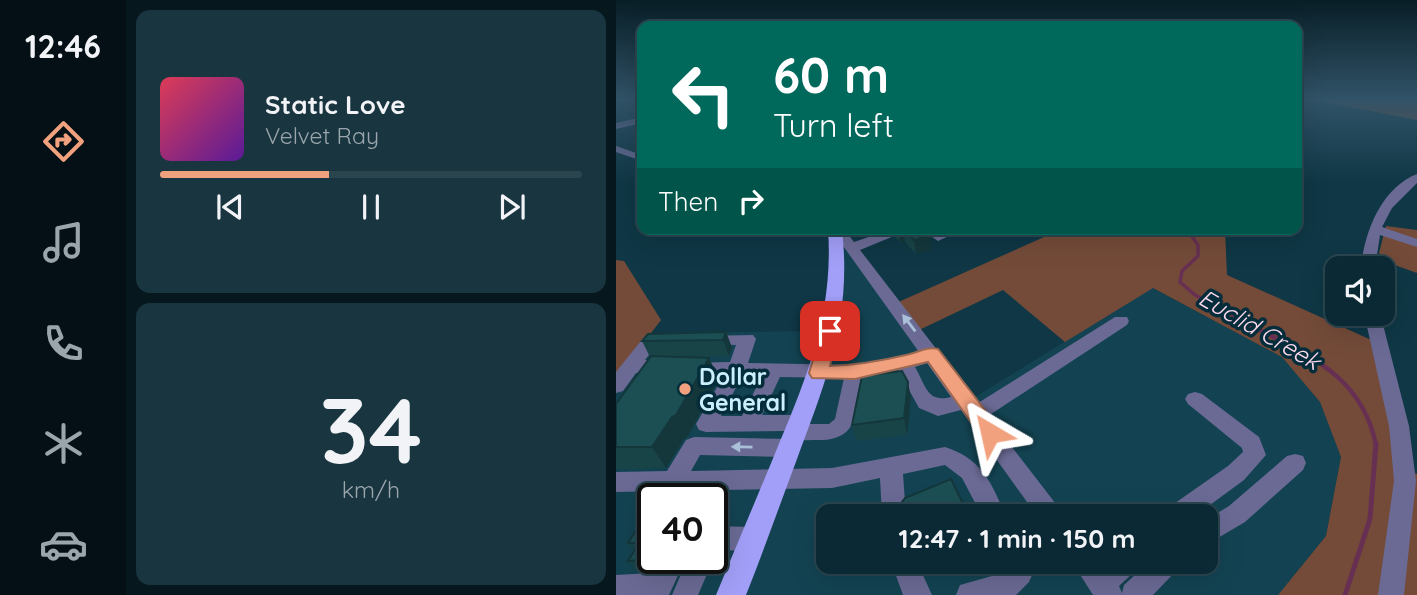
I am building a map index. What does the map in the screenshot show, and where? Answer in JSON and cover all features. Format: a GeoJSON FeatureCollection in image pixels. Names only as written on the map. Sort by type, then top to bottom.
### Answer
{"type":"FeatureCollection","features":[{"type":"Feature","properties":{"kind":"main road"},"geometry":{"type":"LineString","coordinates":[[731,595],[819,373],[836,311],[840,279],[836,235]]}},
{"type":"Feature","properties":{"kind":"street"},"geometry":{"type":"LineString","coordinates":[[616,149],[637,156]]}},
{"type":"Feature","properties":{"kind":"street"},"geometry":{"type":"LineString","coordinates":[[1368,256],[1368,247],[1379,215],[1397,194],[1417,177]]}},
{"type":"Feature","properties":{"kind":"street"},"geometry":{"type":"LineString","coordinates":[[1374,229],[1417,243]]}},
{"type":"Feature","properties":{"kind":"street"},"geometry":{"type":"LineString","coordinates":[[841,235],[932,354],[1039,504]]}},
{"type":"Feature","properties":{"kind":"street"},"geometry":{"type":"LineString","coordinates":[[851,248],[888,235]]}},
{"type":"Feature","properties":{"kind":"street"},"geometry":{"type":"LineString","coordinates":[[903,362],[926,403],[938,408],[971,407],[1121,321]]}},
{"type":"Feature","properties":{"kind":"street"},"geometry":{"type":"LineString","coordinates":[[1375,326],[1399,426],[1405,481],[1391,595]]}},
{"type":"Feature","properties":{"kind":"street"},"geometry":{"type":"LineString","coordinates":[[616,386],[650,341],[747,339],[736,370],[706,424],[748,424],[795,434]]}},
{"type":"Feature","properties":{"kind":"street"},"geometry":{"type":"LineString","coordinates":[[631,366],[773,372],[855,372],[932,354]]}},
{"type":"Feature","properties":{"kind":"street"},"geometry":{"type":"LineString","coordinates":[[748,424],[773,372]]}},
{"type":"Feature","properties":{"kind":"street"},"geometry":{"type":"LineString","coordinates":[[673,481],[694,446],[834,432],[844,423],[855,372]]}},
{"type":"Feature","properties":{"kind":"street"},"geometry":{"type":"LineString","coordinates":[[1193,504],[1236,473],[1255,455],[1251,443],[1195,399]]}},
{"type":"Feature","properties":{"kind":"street"},"geometry":{"type":"LineString","coordinates":[[616,482],[832,478],[945,456],[959,459],[973,475],[988,504]]}},
{"type":"Feature","properties":{"kind":"street"},"geometry":{"type":"LineString","coordinates":[[1218,526],[1237,514],[1295,463]]}},
{"type":"Feature","properties":{"kind":"street"},"geometry":{"type":"LineString","coordinates":[[891,468],[893,504]]}},
{"type":"Feature","properties":{"kind":"street"},"geometry":{"type":"LineString","coordinates":[[728,538],[753,539]]}},
{"type":"Feature","properties":{"kind":"street"},"geometry":{"type":"LineString","coordinates":[[616,589],[658,591],[666,574]]}},
{"type":"Feature","properties":{"kind":"street"},"geometry":{"type":"LineString","coordinates":[[685,595],[694,574]]}},
{"type":"Feature","properties":{"kind":"street"},"geometry":{"type":"LineString","coordinates":[[908,574],[919,595]]}},
{"type":"Feature","properties":{"kind":"street"},"geometry":{"type":"LineString","coordinates":[[970,595],[1006,586],[1019,574]]}},
{"type":"Feature","properties":{"kind":"street"},"geometry":{"type":"LineString","coordinates":[[1094,574],[1105,590],[1117,574]]}},
{"type":"Feature","properties":{"kind":"street"},"geometry":{"type":"LineString","coordinates":[[1134,595],[1155,574]]}},
{"type":"Feature","properties":{"kind":"shaded area"},"geometry":{"type":"Polygon","coordinates":[[[1386,226],[1417,230],[1417,273],[1395,265],[1395,256],[1382,256],[1379,253],[1386,226]]]}},
{"type":"Feature","properties":{"kind":"shaded area"},"geometry":{"type":"Polygon","coordinates":[[[835,235],[840,235],[967,402],[1152,288],[1282,357],[1320,402],[1341,457],[1326,536],[1278,595],[616,595],[616,379],[651,333],[830,331],[835,235]]]}},
{"type":"Feature","properties":{"kind":"shaded area"},"geometry":{"type":"Polygon","coordinates":[[[1049,235],[1225,235],[1227,275],[1325,319],[1325,326],[1340,326],[1378,343],[1404,469],[1417,474],[1417,595],[1278,595],[1326,536],[1341,457],[1320,402],[1282,357],[1153,288],[1065,342],[1003,290],[915,332],[894,304],[1049,235]]]}},
{"type":"Feature","properties":{"kind":"shaded area"},"geometry":{"type":"Polygon","coordinates":[[[616,260],[624,261],[661,320],[616,379],[616,260]]]}},
{"type":"Feature","properties":{"kind":"building"},"geometry":{"type":"Polygon","coordinates":[[[909,235],[930,235],[914,240],[909,235]]]}},
{"type":"Feature","properties":{"kind":"building"},"geometry":{"type":"Polygon","coordinates":[[[726,332],[723,340],[642,341],[648,334],[726,332]]]}},
{"type":"Feature","properties":{"kind":"building"},"geometry":{"type":"Polygon","coordinates":[[[651,356],[709,358],[676,415],[652,447],[616,447],[616,404],[651,356]]]}},
{"type":"Feature","properties":{"kind":"building"},"geometry":{"type":"Polygon","coordinates":[[[902,371],[908,382],[904,418],[852,425],[862,376],[902,371]]]}},
{"type":"Feature","properties":{"kind":"building"},"geometry":{"type":"Polygon","coordinates":[[[951,479],[963,504],[903,504],[905,498],[951,479]]]}},
{"type":"Feature","properties":{"kind":"building"},"geometry":{"type":"Polygon","coordinates":[[[637,529],[637,543],[628,543],[637,529]]]}},
{"type":"Feature","properties":{"kind":"building"},"geometry":{"type":"Polygon","coordinates":[[[637,546],[637,560],[628,561],[637,546]]]}},
{"type":"Feature","properties":{"kind":"waterway","name":"Euclid Creek"},"geometry":{"type":"LineString","coordinates":[[1191,235],[1198,245],[1198,256],[1182,271],[1180,282],[1195,295],[1254,326]]}},
{"type":"Feature","properties":{"kind":"waterway","name":"Euclid Creek"},"geometry":{"type":"LineString","coordinates":[[1250,325],[1311,358],[1345,384],[1369,421],[1376,445]]}},
{"type":"Feature","properties":{"kind":"waterway","name":"Euclid Creek"},"geometry":{"type":"LineString","coordinates":[[1345,595],[1370,519],[1376,445]]}},
{"type":"Feature","properties":{"kind":"place","name":"Dollar General"},"geometry":{"type":"Point","coordinates":[685,389]}},
{"type":"Feature","properties":{"kind":"route"},"geometry":{"type":"LineString","coordinates":[[830,331],[819,373],[855,372],[913,361],[932,354],[990,433]]}}]}
